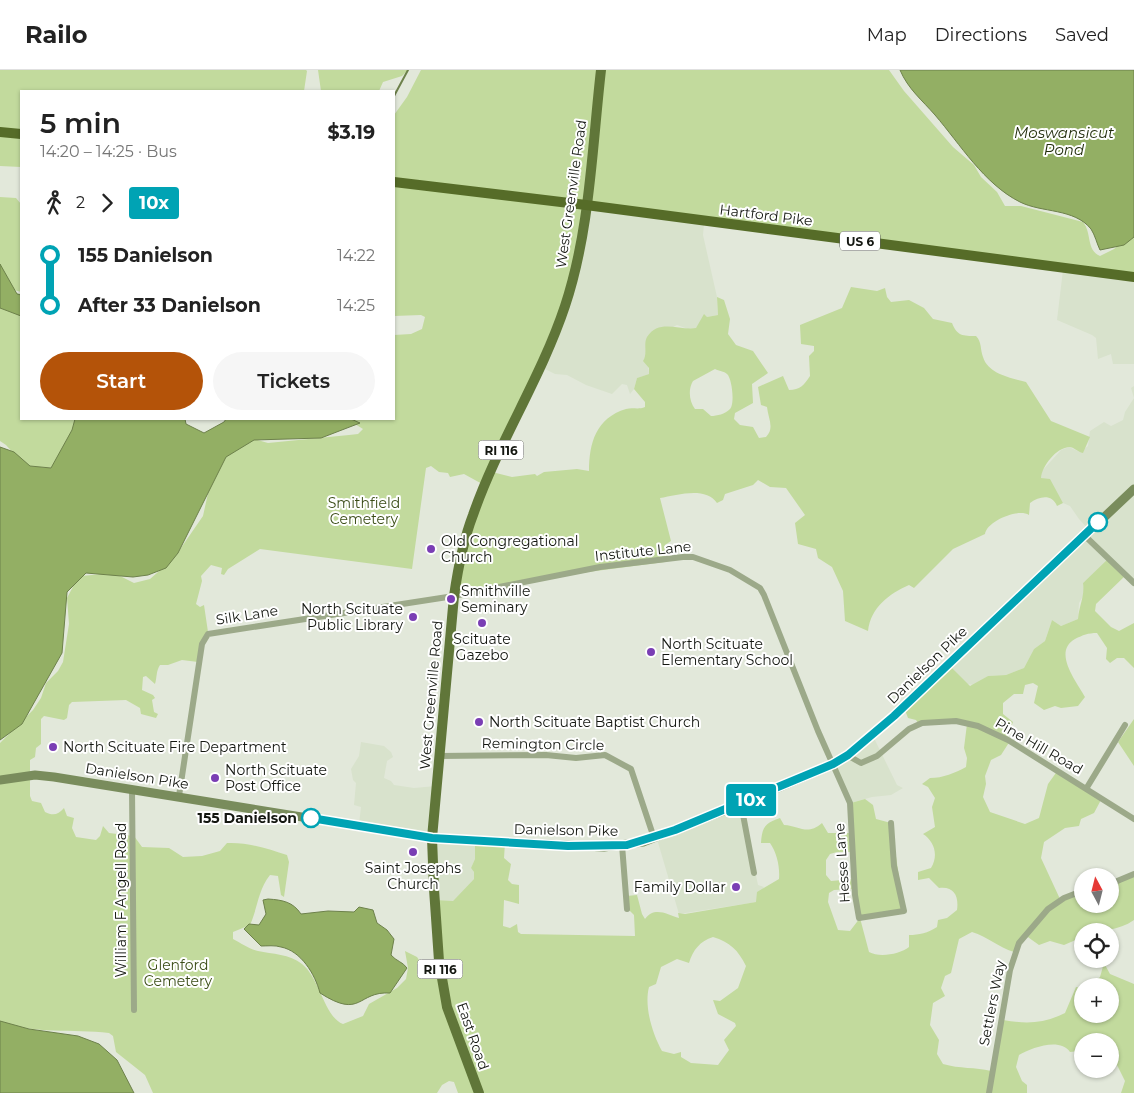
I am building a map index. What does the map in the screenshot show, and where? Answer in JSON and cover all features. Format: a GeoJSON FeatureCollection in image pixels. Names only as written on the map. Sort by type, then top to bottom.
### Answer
{"type":"FeatureCollection","features":[{"type":"Feature","properties":{"kind":"highway"},"geometry":{"type":"LineString","coordinates":[[0,132],[20,134]]}},
{"type":"Feature","properties":{"kind":"highway","name":"Hartford Pike"},"geometry":{"type":"LineString","coordinates":[[395,182],[586,204],[1134,277]]}},
{"type":"Feature","properties":{"kind":"main road","name":"West Greenville Road"},"geometry":{"type":"LineString","coordinates":[[432,838],[454,596],[460,557],[472,515],[535,379],[564,307],[580,247],[601,70]]}},
{"type":"Feature","properties":{"kind":"main road","name":"Danielson Pike"},"geometry":{"type":"LineString","coordinates":[[0,780],[35,775],[54,776],[432,838],[568,846],[622,845],[654,838],[741,804],[833,764],[848,755],[894,716],[1134,488]]}},
{"type":"Feature","properties":{"kind":"main road","name":"East Road"},"geometry":{"type":"LineString","coordinates":[[432,838],[442,984],[453,1027],[479,1093]]}},
{"type":"Feature","properties":{"kind":"street"},"geometry":{"type":"LineString","coordinates":[[1084,535],[1134,584]]}},
{"type":"Feature","properties":{"kind":"street","name":"Institute Lane"},"geometry":{"type":"LineString","coordinates":[[454,596],[600,567],[683,557],[693,557],[730,570],[760,588],[764,595],[833,764]]}},
{"type":"Feature","properties":{"kind":"street","name":"Silk Lane"},"geometry":{"type":"LineString","coordinates":[[179,796],[202,644],[208,634],[454,596]]}},
{"type":"Feature","properties":{"kind":"street","name":"Pine Hill Road"},"geometry":{"type":"LineString","coordinates":[[848,755],[861,763],[877,756],[909,729],[922,723],[956,721],[978,726],[1008,740],[1134,819]]}},
{"type":"Feature","properties":{"kind":"street"},"geometry":{"type":"LineString","coordinates":[[1086,789],[1125,725]]}},
{"type":"Feature","properties":{"kind":"street","name":"Remington Circle"},"geometry":{"type":"LineString","coordinates":[[439,756],[546,755],[576,758],[605,755],[631,769],[654,838]]}},
{"type":"Feature","properties":{"kind":"street","name":"Hesse Lane"},"geometry":{"type":"LineString","coordinates":[[833,764],[850,803],[855,896],[860,918],[904,911],[894,866],[891,823]]}},
{"type":"Feature","properties":{"kind":"street","name":"William F Angell Road"},"geometry":{"type":"LineString","coordinates":[[132,789],[134,1010]]}},
{"type":"Feature","properties":{"kind":"street"},"geometry":{"type":"LineString","coordinates":[[741,804],[754,873]]}},
{"type":"Feature","properties":{"kind":"street"},"geometry":{"type":"LineString","coordinates":[[622,845],[627,909]]}},
{"type":"Feature","properties":{"kind":"street"},"geometry":{"type":"LineString","coordinates":[[1119,880],[1134,874]]}},
{"type":"Feature","properties":{"kind":"street","name":"Settlers Way"},"geometry":{"type":"LineString","coordinates":[[989,1093],[1010,970],[1019,943],[1048,909],[1064,898],[1074,894]]}},
{"type":"Feature","properties":{"kind":"shaded area"},"geometry":{"type":"Polygon","coordinates":[[[584,207],[704,224],[703,235],[717,297],[718,315],[707,317],[696,328],[688,329],[677,325],[646,340],[649,374],[637,378],[634,389],[630,394],[627,385],[622,384],[612,394],[586,385],[567,375],[555,374],[541,367],[584,207]]]}},
{"type":"Feature","properties":{"kind":"shaded area"},"geometry":{"type":"Polygon","coordinates":[[[1063,270],[1134,278],[1134,364],[1113,364],[1111,354],[1098,359],[1096,338],[1057,320],[1063,270]]]}},
{"type":"Feature","properties":{"kind":"shaded area"},"geometry":{"type":"Polygon","coordinates":[[[1134,386],[1134,398],[1131,388],[1134,386]]]}},
{"type":"Feature","properties":{"kind":"shaded area"},"geometry":{"type":"Polygon","coordinates":[[[1134,398],[1134,582],[1109,559],[1083,583],[1085,593],[1079,603],[1078,619],[1061,626],[1052,620],[1045,641],[1034,649],[1024,668],[1006,675],[988,676],[974,685],[967,684],[950,666],[1090,531],[1070,506],[1063,503],[1050,484],[1041,478],[1041,472],[1061,450],[1069,447],[1080,452],[1088,446],[1090,431],[1104,422],[1111,426],[1123,420],[1125,412],[1134,398]]]}},
{"type":"Feature","properties":{"kind":"shaded area"},"geometry":{"type":"Polygon","coordinates":[[[873,736],[897,785],[903,788],[891,795],[872,797],[851,803],[836,766],[873,736]]]}},
{"type":"Feature","properties":{"kind":"shaded area"},"geometry":{"type":"Polygon","coordinates":[[[361,742],[384,746],[391,752],[393,757],[387,761],[384,778],[391,781],[394,785],[414,788],[436,786],[432,836],[359,824],[361,807],[354,805],[356,783],[353,780],[351,769],[359,756],[361,742]]]}},
{"type":"Feature","properties":{"kind":"shaded area"},"geometry":{"type":"Polygon","coordinates":[[[741,805],[758,885],[764,887],[757,902],[679,914],[657,839],[741,805]]]}},
{"type":"Feature","properties":{"kind":"shaded area"},"geometry":{"type":"Polygon","coordinates":[[[433,837],[475,841],[475,859],[471,868],[474,872],[474,879],[453,901],[436,900],[433,837]]]}},
{"type":"Feature","properties":{"kind":"green space"},"geometry":{"type":"Polygon","coordinates":[[[0,70],[307,71],[304,90],[20,90],[20,167],[0,166],[0,70]]]}},
{"type":"Feature","properties":{"kind":"green space"},"geometry":{"type":"Polygon","coordinates":[[[318,70],[408,70],[402,76],[383,82],[379,90],[321,90],[318,70]]]}},
{"type":"Feature","properties":{"kind":"green space"},"geometry":{"type":"Polygon","coordinates":[[[421,70],[889,70],[904,91],[953,147],[974,165],[981,177],[997,192],[1005,206],[1021,206],[1083,222],[1093,250],[1100,256],[1114,249],[1134,231],[1134,278],[586,207],[573,278],[492,472],[512,477],[535,474],[537,476],[544,472],[577,469],[589,471],[593,441],[601,425],[616,413],[629,408],[645,407],[645,402],[634,389],[637,378],[649,374],[649,368],[643,361],[647,337],[657,328],[696,328],[704,314],[707,317],[718,315],[717,297],[724,300],[730,319],[728,334],[736,345],[753,351],[768,373],[752,384],[753,403],[735,413],[734,419],[740,425],[753,427],[759,438],[766,437],[769,434],[770,423],[767,407],[761,405],[758,387],[783,376],[789,390],[796,389],[804,384],[810,376],[809,356],[814,351],[814,346],[801,344],[800,325],[842,308],[851,287],[877,291],[885,288],[887,297],[891,302],[909,300],[924,308],[933,319],[952,323],[958,333],[976,336],[980,343],[983,357],[990,368],[1001,374],[1026,382],[1051,421],[1090,437],[1083,453],[1071,447],[1064,448],[1050,458],[1044,468],[1041,478],[1050,479],[1063,503],[1057,506],[1052,499],[1045,497],[1030,503],[1029,515],[1018,513],[997,520],[987,529],[985,534],[953,549],[914,588],[909,585],[882,602],[873,615],[868,631],[845,621],[843,591],[832,567],[818,558],[816,549],[798,544],[795,523],[805,515],[786,488],[770,487],[758,480],[753,485],[725,494],[723,500],[717,503],[712,498],[699,493],[660,498],[671,541],[665,545],[665,562],[588,572],[454,595],[484,485],[464,474],[450,477],[448,473],[439,472],[431,466],[426,468],[412,569],[260,549],[228,569],[224,575],[221,574],[222,568],[211,565],[201,576],[202,581],[196,604],[200,607],[204,605],[208,632],[198,662],[182,660],[168,665],[160,665],[155,684],[146,676],[143,677],[142,690],[153,695],[155,698],[152,700],[154,712],[158,714],[156,718],[141,714],[140,708],[126,700],[72,702],[69,705],[67,718],[64,720],[44,716],[41,719],[41,744],[36,748],[35,757],[30,760],[30,796],[32,801],[41,803],[45,812],[50,814],[60,812],[64,808],[67,816],[74,818],[72,828],[76,837],[96,840],[100,836],[103,826],[109,833],[134,836],[142,847],[169,848],[183,857],[202,856],[220,851],[227,843],[265,848],[287,855],[289,862],[284,897],[281,895],[278,876],[270,875],[261,893],[250,925],[233,932],[233,939],[255,950],[286,956],[302,964],[313,978],[331,1014],[343,1024],[363,1016],[369,1004],[397,988],[406,979],[408,968],[405,951],[417,957],[427,972],[440,970],[436,900],[453,901],[474,879],[474,872],[471,868],[475,859],[475,841],[505,843],[504,858],[511,864],[508,880],[512,884],[519,885],[519,904],[504,900],[503,926],[510,928],[517,924],[518,932],[521,934],[635,936],[634,915],[627,908],[626,896],[637,895],[645,919],[652,913],[657,912],[679,918],[678,913],[685,914],[756,902],[757,892],[779,879],[778,860],[770,843],[761,843],[765,826],[780,818],[784,825],[808,830],[822,823],[828,833],[851,833],[851,803],[865,799],[873,805],[876,819],[891,823],[904,910],[861,918],[854,889],[834,890],[829,893],[828,902],[838,930],[850,931],[860,918],[869,952],[879,955],[895,953],[909,947],[909,935],[916,935],[934,929],[937,927],[938,920],[947,918],[957,910],[956,896],[952,890],[939,888],[929,878],[918,880],[918,872],[931,868],[935,858],[930,840],[923,834],[935,827],[932,807],[935,798],[928,787],[922,784],[930,778],[949,775],[966,767],[967,758],[964,748],[967,724],[918,723],[916,720],[908,718],[905,710],[950,666],[970,686],[988,676],[1006,675],[1024,668],[1034,649],[1045,641],[1052,620],[1061,626],[1078,619],[1083,583],[1109,558],[1126,575],[1096,604],[1095,611],[1111,627],[1119,631],[1134,623],[1134,668],[1124,658],[1117,658],[1110,663],[1106,659],[1107,648],[1097,633],[1086,634],[1075,639],[1068,645],[1066,659],[1072,675],[1085,697],[1078,706],[1061,708],[1055,706],[1044,710],[1034,703],[1038,686],[1033,683],[1025,685],[1023,694],[1014,694],[1003,703],[1003,714],[1013,722],[1007,738],[1010,741],[1001,755],[991,760],[985,776],[986,784],[983,797],[990,812],[1025,824],[1039,818],[1048,784],[1058,770],[1102,798],[1094,813],[1081,819],[1079,826],[1065,828],[1044,842],[1041,858],[1060,899],[1074,893],[1074,913],[1119,913],[1119,880],[1134,874],[1134,920],[1119,927],[1119,923],[1074,923],[1074,941],[1064,945],[1050,941],[1039,945],[1025,935],[1014,952],[972,932],[959,939],[951,973],[945,976],[941,988],[945,996],[933,1003],[930,1025],[939,1040],[937,1054],[943,1064],[991,1071],[1003,1020],[1034,1022],[1057,1017],[1065,1013],[1074,992],[1074,1023],[1119,1023],[1119,978],[1099,978],[1103,968],[1107,968],[1110,974],[1134,984],[1134,1093],[1121,1093],[1125,1081],[1119,1069],[1119,1033],[1074,1033],[1074,1052],[1070,1052],[1060,1045],[1045,1045],[1019,1055],[1016,1067],[1022,1081],[1027,1085],[1027,1093],[458,1093],[454,1082],[449,1081],[442,1085],[437,1093],[153,1093],[145,1075],[116,1052],[113,1036],[109,1033],[40,1030],[0,1022],[0,743],[33,710],[41,698],[46,683],[58,671],[63,662],[69,624],[67,598],[76,581],[81,576],[114,573],[134,583],[150,579],[174,558],[203,516],[212,475],[227,455],[254,439],[268,443],[358,434],[363,429],[349,420],[395,420],[395,335],[411,334],[422,329],[425,317],[421,315],[395,316],[395,114],[407,97],[421,70]],[[715,369],[693,381],[690,399],[695,409],[703,409],[711,416],[730,409],[733,397],[727,374],[715,369]],[[853,852],[830,854],[826,860],[826,875],[831,881],[853,879],[853,852]],[[713,937],[704,941],[698,947],[689,963],[677,959],[661,967],[656,984],[649,987],[648,1011],[652,1028],[662,1051],[674,1054],[681,1052],[681,1057],[691,1063],[718,1065],[729,1050],[724,1040],[736,1026],[735,1023],[718,1014],[713,1000],[720,1001],[738,988],[746,966],[737,951],[724,941],[713,937]]]}},
{"type":"Feature","properties":{"kind":"green space"},"geometry":{"type":"Polygon","coordinates":[[[0,197],[16,198],[20,203],[20,292],[11,289],[0,275],[0,197]]]}},
{"type":"Feature","properties":{"kind":"green space"},"geometry":{"type":"Polygon","coordinates":[[[0,290],[20,294],[20,420],[83,420],[55,468],[25,466],[0,441],[0,290]]]}},
{"type":"Feature","properties":{"kind":"green space"},"geometry":{"type":"Polygon","coordinates":[[[1134,719],[1134,766],[1118,742],[1134,719]]]}},
{"type":"Feature","properties":{"kind":"water","name":"Moswansicut Pond"},"geometry":{"type":"Polygon","coordinates":[[[900,70],[1134,70],[1134,237],[1124,245],[1100,250],[1091,229],[1076,217],[1020,202],[1007,194],[973,163],[935,115],[911,89],[900,70]]]}},
{"type":"Feature","properties":{"kind":"water"},"geometry":{"type":"Polygon","coordinates":[[[0,264],[17,294],[20,295],[20,316],[0,308],[0,264]]]}},
{"type":"Feature","properties":{"kind":"water"},"geometry":{"type":"Polygon","coordinates":[[[75,420],[185,420],[186,424],[204,433],[225,420],[353,420],[360,423],[321,438],[254,440],[226,457],[178,553],[166,568],[148,575],[133,577],[86,573],[67,592],[62,653],[22,724],[0,740],[0,447],[14,452],[30,466],[51,468],[72,430],[75,420]]]}},
{"type":"Feature","properties":{"kind":"water"},"geometry":{"type":"Polygon","coordinates":[[[263,900],[287,902],[301,914],[328,911],[354,912],[359,907],[373,910],[377,923],[387,930],[394,939],[391,955],[407,968],[390,993],[371,996],[352,1004],[334,1001],[320,993],[311,971],[295,953],[279,946],[261,946],[244,929],[249,924],[259,925],[266,914],[263,900]]]}},
{"type":"Feature","properties":{"kind":"water"},"geometry":{"type":"Polygon","coordinates":[[[0,1021],[29,1029],[78,1036],[99,1044],[117,1060],[134,1093],[0,1093],[0,1021]]]}},
{"type":"Feature","properties":{"kind":"waterway"},"geometry":{"type":"LineString","coordinates":[[395,94],[408,70]]}},
{"type":"Feature","properties":{"kind":"bus line","name":"10x"},"geometry":{"type":"LineString","coordinates":[[311,818],[432,838],[568,846],[604,847],[627,845],[643,842],[665,834],[741,804],[833,764],[848,755],[894,716],[1098,522]]}},
{"type":"Feature","properties":{"kind":"place","name":"Old Congregational Church"},"geometry":{"type":"Point","coordinates":[431,549]}},
{"type":"Feature","properties":{"kind":"place","name":"Smithville Seminary"},"geometry":{"type":"Point","coordinates":[451,599]}},
{"type":"Feature","properties":{"kind":"place","name":"North Scituate Public Library"},"geometry":{"type":"Point","coordinates":[413,617]}},
{"type":"Feature","properties":{"kind":"place","name":"Scituate Gazebo"},"geometry":{"type":"Point","coordinates":[482,623]}},
{"type":"Feature","properties":{"kind":"place","name":"North Scituate Elementary School"},"geometry":{"type":"Point","coordinates":[651,652]}},
{"type":"Feature","properties":{"kind":"place","name":"North Scituate Baptist Church"},"geometry":{"type":"Point","coordinates":[479,722]}},
{"type":"Feature","properties":{"kind":"place","name":"North Scituate Fire Department"},"geometry":{"type":"Point","coordinates":[53,747]}},
{"type":"Feature","properties":{"kind":"place","name":"North Scituate Post Office"},"geometry":{"type":"Point","coordinates":[215,778]}},
{"type":"Feature","properties":{"kind":"place","name":"155 Danielson"},"geometry":{"type":"Point","coordinates":[311,818]}},
{"type":"Feature","properties":{"kind":"place","name":"Saint Josephs Church"},"geometry":{"type":"Point","coordinates":[413,852]}},
{"type":"Feature","properties":{"kind":"place","name":"Family Dollar"},"geometry":{"type":"Point","coordinates":[736,887]}},
{"type":"Feature","properties":{"kind":"park label","name":"Smithfield Cemetery"},"geometry":{"type":"Point","coordinates":[364,512]}},
{"type":"Feature","properties":{"kind":"park label","name":"Glenford Cemetery"},"geometry":{"type":"Point","coordinates":[178,974]}}]}
